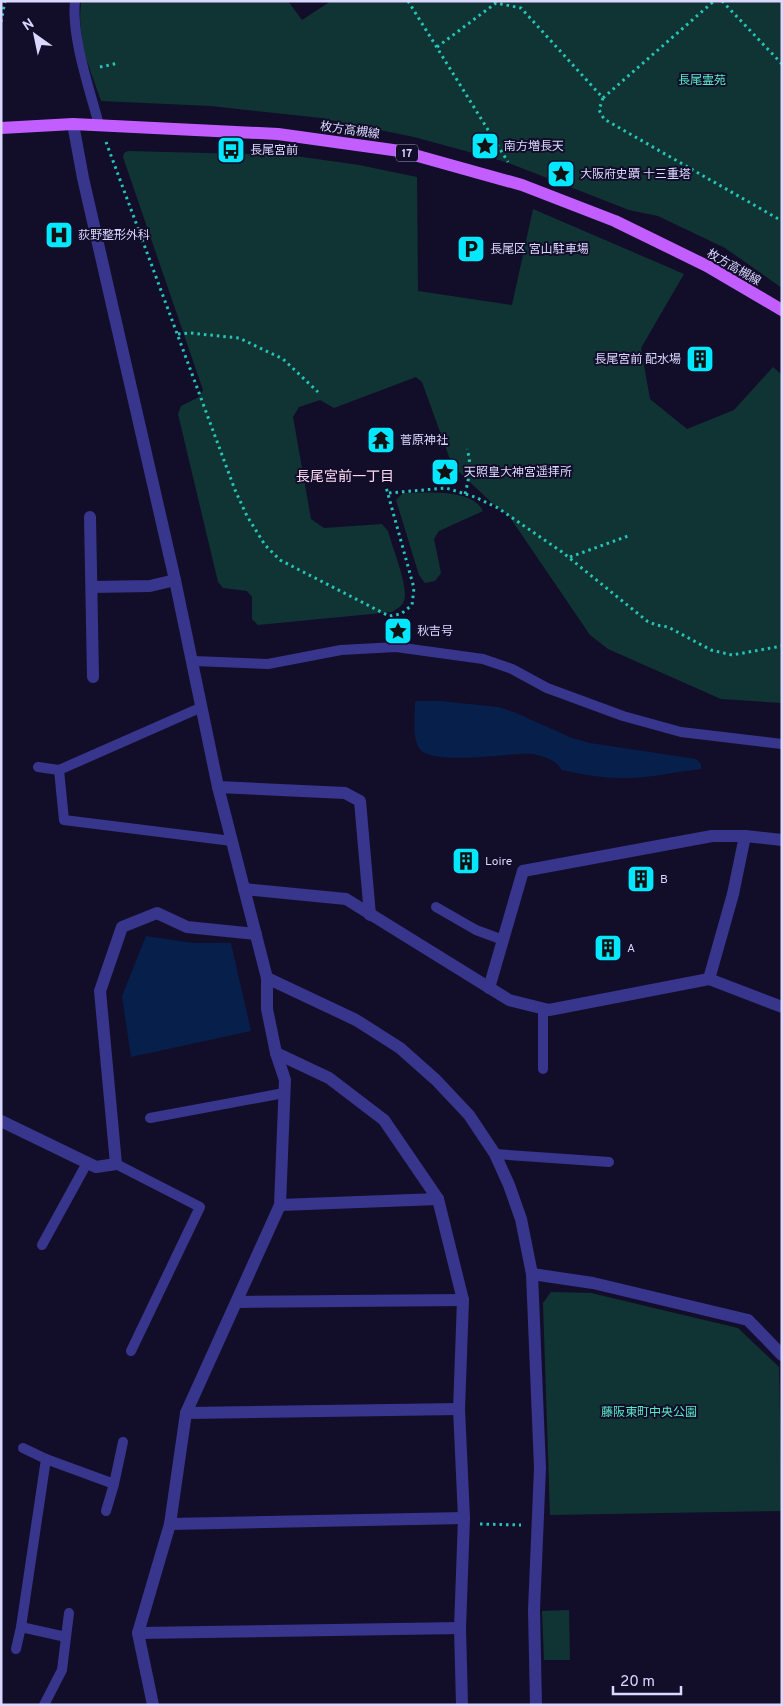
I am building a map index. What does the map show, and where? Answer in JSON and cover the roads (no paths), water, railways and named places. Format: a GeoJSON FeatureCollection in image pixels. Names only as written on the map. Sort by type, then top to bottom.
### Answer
{"type":"FeatureCollection","features":[{"type":"Feature","properties":{"kind":"main road","name":"枚方高槻線"},"geometry":{"type":"LineString","coordinates":[[1,128],[73,124],[278,134],[400,151],[522,185],[624,225],[708,266],[782,310]]}},
{"type":"Feature","properties":{"kind":"street"},"geometry":{"type":"LineString","coordinates":[[73,124],[85,188],[193,660],[218,786],[268,978],[267,1009],[276,1053],[285,1080],[280,1205],[186,1413],[170,1524],[138,1633],[153,1705]]}},
{"type":"Feature","properties":{"kind":"street"},"geometry":{"type":"LineString","coordinates":[[90,518],[93,677]]}},
{"type":"Feature","properties":{"kind":"street"},"geometry":{"type":"LineString","coordinates":[[92,587],[150,586],[175,580]]}},
{"type":"Feature","properties":{"kind":"street"},"geometry":{"type":"LineString","coordinates":[[218,786],[346,793],[360,801],[370,915]]}},
{"type":"Feature","properties":{"kind":"street"},"geometry":{"type":"LineString","coordinates":[[489,988],[523,871],[712,836],[745,836],[782,840]]}},
{"type":"Feature","properties":{"kind":"street"},"geometry":{"type":"LineString","coordinates":[[710,979],[733,894],[745,836]]}},
{"type":"Feature","properties":{"kind":"street"},"geometry":{"type":"LineString","coordinates":[[244,889],[346,899],[509,1000],[549,1010],[710,979],[782,1007]]}},
{"type":"Feature","properties":{"kind":"street"},"geometry":{"type":"LineString","coordinates":[[1,1121],[96,1167],[116,1164],[100,991],[122,927],[157,913],[187,927],[256,934]]}},
{"type":"Feature","properties":{"kind":"street"},"geometry":{"type":"LineString","coordinates":[[268,978],[356,1020],[400,1048],[436,1080],[469,1115],[495,1154],[509,1185],[521,1219],[532,1274],[540,1468],[534,1610],[536,1705]]}},
{"type":"Feature","properties":{"kind":"street"},"geometry":{"type":"LineString","coordinates":[[276,1053],[329,1078],[384,1120],[438,1199],[462,1300],[459,1409],[464,1520],[460,1628],[462,1705]]}},
{"type":"Feature","properties":{"kind":"street"},"geometry":{"type":"LineString","coordinates":[[280,1205],[438,1199]]}},
{"type":"Feature","properties":{"kind":"street"},"geometry":{"type":"LineString","coordinates":[[532,1274],[593,1283],[748,1320],[782,1355]]}},
{"type":"Feature","properties":{"kind":"street"},"geometry":{"type":"LineString","coordinates":[[237,1302],[462,1300]]}},
{"type":"Feature","properties":{"kind":"street"},"geometry":{"type":"LineString","coordinates":[[186,1413],[459,1409]]}},
{"type":"Feature","properties":{"kind":"street"},"geometry":{"type":"LineString","coordinates":[[170,1524],[464,1520]]}},
{"type":"Feature","properties":{"kind":"street"},"geometry":{"type":"LineString","coordinates":[[138,1633],[460,1628]]}},
{"type":"Feature","properties":{"kind":"lane"},"geometry":{"type":"LineString","coordinates":[[75,1],[73,16],[99,125]]}},
{"type":"Feature","properties":{"kind":"lane"},"geometry":{"type":"LineString","coordinates":[[193,660],[268,664],[341,650],[396,646],[483,659],[512,669],[546,688],[623,716],[681,732],[782,744]]}},
{"type":"Feature","properties":{"kind":"lane"},"geometry":{"type":"LineString","coordinates":[[38,767],[59,770],[202,707]]}},
{"type":"Feature","properties":{"kind":"lane"},"geometry":{"type":"LineString","coordinates":[[59,770],[64,820],[232,841]]}},
{"type":"Feature","properties":{"kind":"lane"},"geometry":{"type":"LineString","coordinates":[[436,907],[476,930],[503,940]]}},
{"type":"Feature","properties":{"kind":"lane"},"geometry":{"type":"LineString","coordinates":[[543,1008],[543,1069]]}},
{"type":"Feature","properties":{"kind":"lane"},"geometry":{"type":"LineString","coordinates":[[150,1118],[284,1093]]}},
{"type":"Feature","properties":{"kind":"lane"},"geometry":{"type":"LineString","coordinates":[[495,1154],[609,1162]]}},
{"type":"Feature","properties":{"kind":"lane"},"geometry":{"type":"LineString","coordinates":[[42,1245],[87,1162]]}},
{"type":"Feature","properties":{"kind":"lane"},"geometry":{"type":"LineString","coordinates":[[116,1164],[200,1207],[130,1352]]}},
{"type":"Feature","properties":{"kind":"lane"},"geometry":{"type":"LineString","coordinates":[[106,1511],[123,1442]]}},
{"type":"Feature","properties":{"kind":"lane"},"geometry":{"type":"LineString","coordinates":[[23,1448],[46,1459],[114,1484]]}},
{"type":"Feature","properties":{"kind":"lane"},"geometry":{"type":"LineString","coordinates":[[16,1648],[21,1627],[46,1459]]}},
{"type":"Feature","properties":{"kind":"lane"},"geometry":{"type":"LineString","coordinates":[[44,1705],[62,1670],[69,1613]]}},
{"type":"Feature","properties":{"kind":"lane"},"geometry":{"type":"LineString","coordinates":[[21,1627],[66,1637]]}},
{"type":"Feature","properties":{"kind":"water"},"geometry":{"type":"Polygon","coordinates":[[[440,701],[499,707],[572,738],[590,743],[696,759],[701,764],[701,769],[640,777],[613,778],[562,770],[553,761],[533,754],[455,758],[426,754],[419,748],[415,738],[415,702],[440,701]]]}},
{"type":"Feature","properties":{"kind":"water"},"geometry":{"type":"Polygon","coordinates":[[[146,936],[193,943],[231,943],[251,1031],[131,1057],[122,996],[146,936]]]}},
{"type":"Feature","properties":{"kind":"place","name":"南方増長天"},"geometry":{"type":"Point","coordinates":[485,146]}},
{"type":"Feature","properties":{"kind":"place","name":"長尾宮前"},"geometry":{"type":"Point","coordinates":[231,150]}},
{"type":"Feature","properties":{"kind":"place","name":"大阪府史蹟 十三重塔"},"geometry":{"type":"Point","coordinates":[561,174]}},
{"type":"Feature","properties":{"kind":"place","name":"荻野整形外科"},"geometry":{"type":"Point","coordinates":[59,235]}},
{"type":"Feature","properties":{"kind":"place","name":"長尾区 宮山駐車場"},"geometry":{"type":"Point","coordinates":[471,249]}},
{"type":"Feature","properties":{"kind":"place","name":"長尾宮前 配水場"},"geometry":{"type":"Point","coordinates":[700,359]}},
{"type":"Feature","properties":{"kind":"place","name":"菅原神社"},"geometry":{"type":"Point","coordinates":[381,440]}},
{"type":"Feature","properties":{"kind":"place","name":"天照皇大神宮遥拝所"},"geometry":{"type":"Point","coordinates":[445,472]}},
{"type":"Feature","properties":{"kind":"place","name":"秋吉号"},"geometry":{"type":"Point","coordinates":[398,631]}},
{"type":"Feature","properties":{"kind":"place","name":"Loire"},"geometry":{"type":"Point","coordinates":[466,861]}},
{"type":"Feature","properties":{"kind":"place","name":"B"},"geometry":{"type":"Point","coordinates":[641,879]}},
{"type":"Feature","properties":{"kind":"place","name":"A"},"geometry":{"type":"Point","coordinates":[608,948]}},
{"type":"Feature","properties":{"kind":"district","name":"長尾宮前一丁目"},"geometry":{"type":"Point","coordinates":[345,476]}},
{"type":"Feature","properties":{"kind":"park label","name":"長尾霊苑"},"geometry":{"type":"Point","coordinates":[702,80]}},
{"type":"Feature","properties":{"kind":"park label","name":"藤阪東町中央公園"},"geometry":{"type":"Point","coordinates":[649,1412]}}]}
